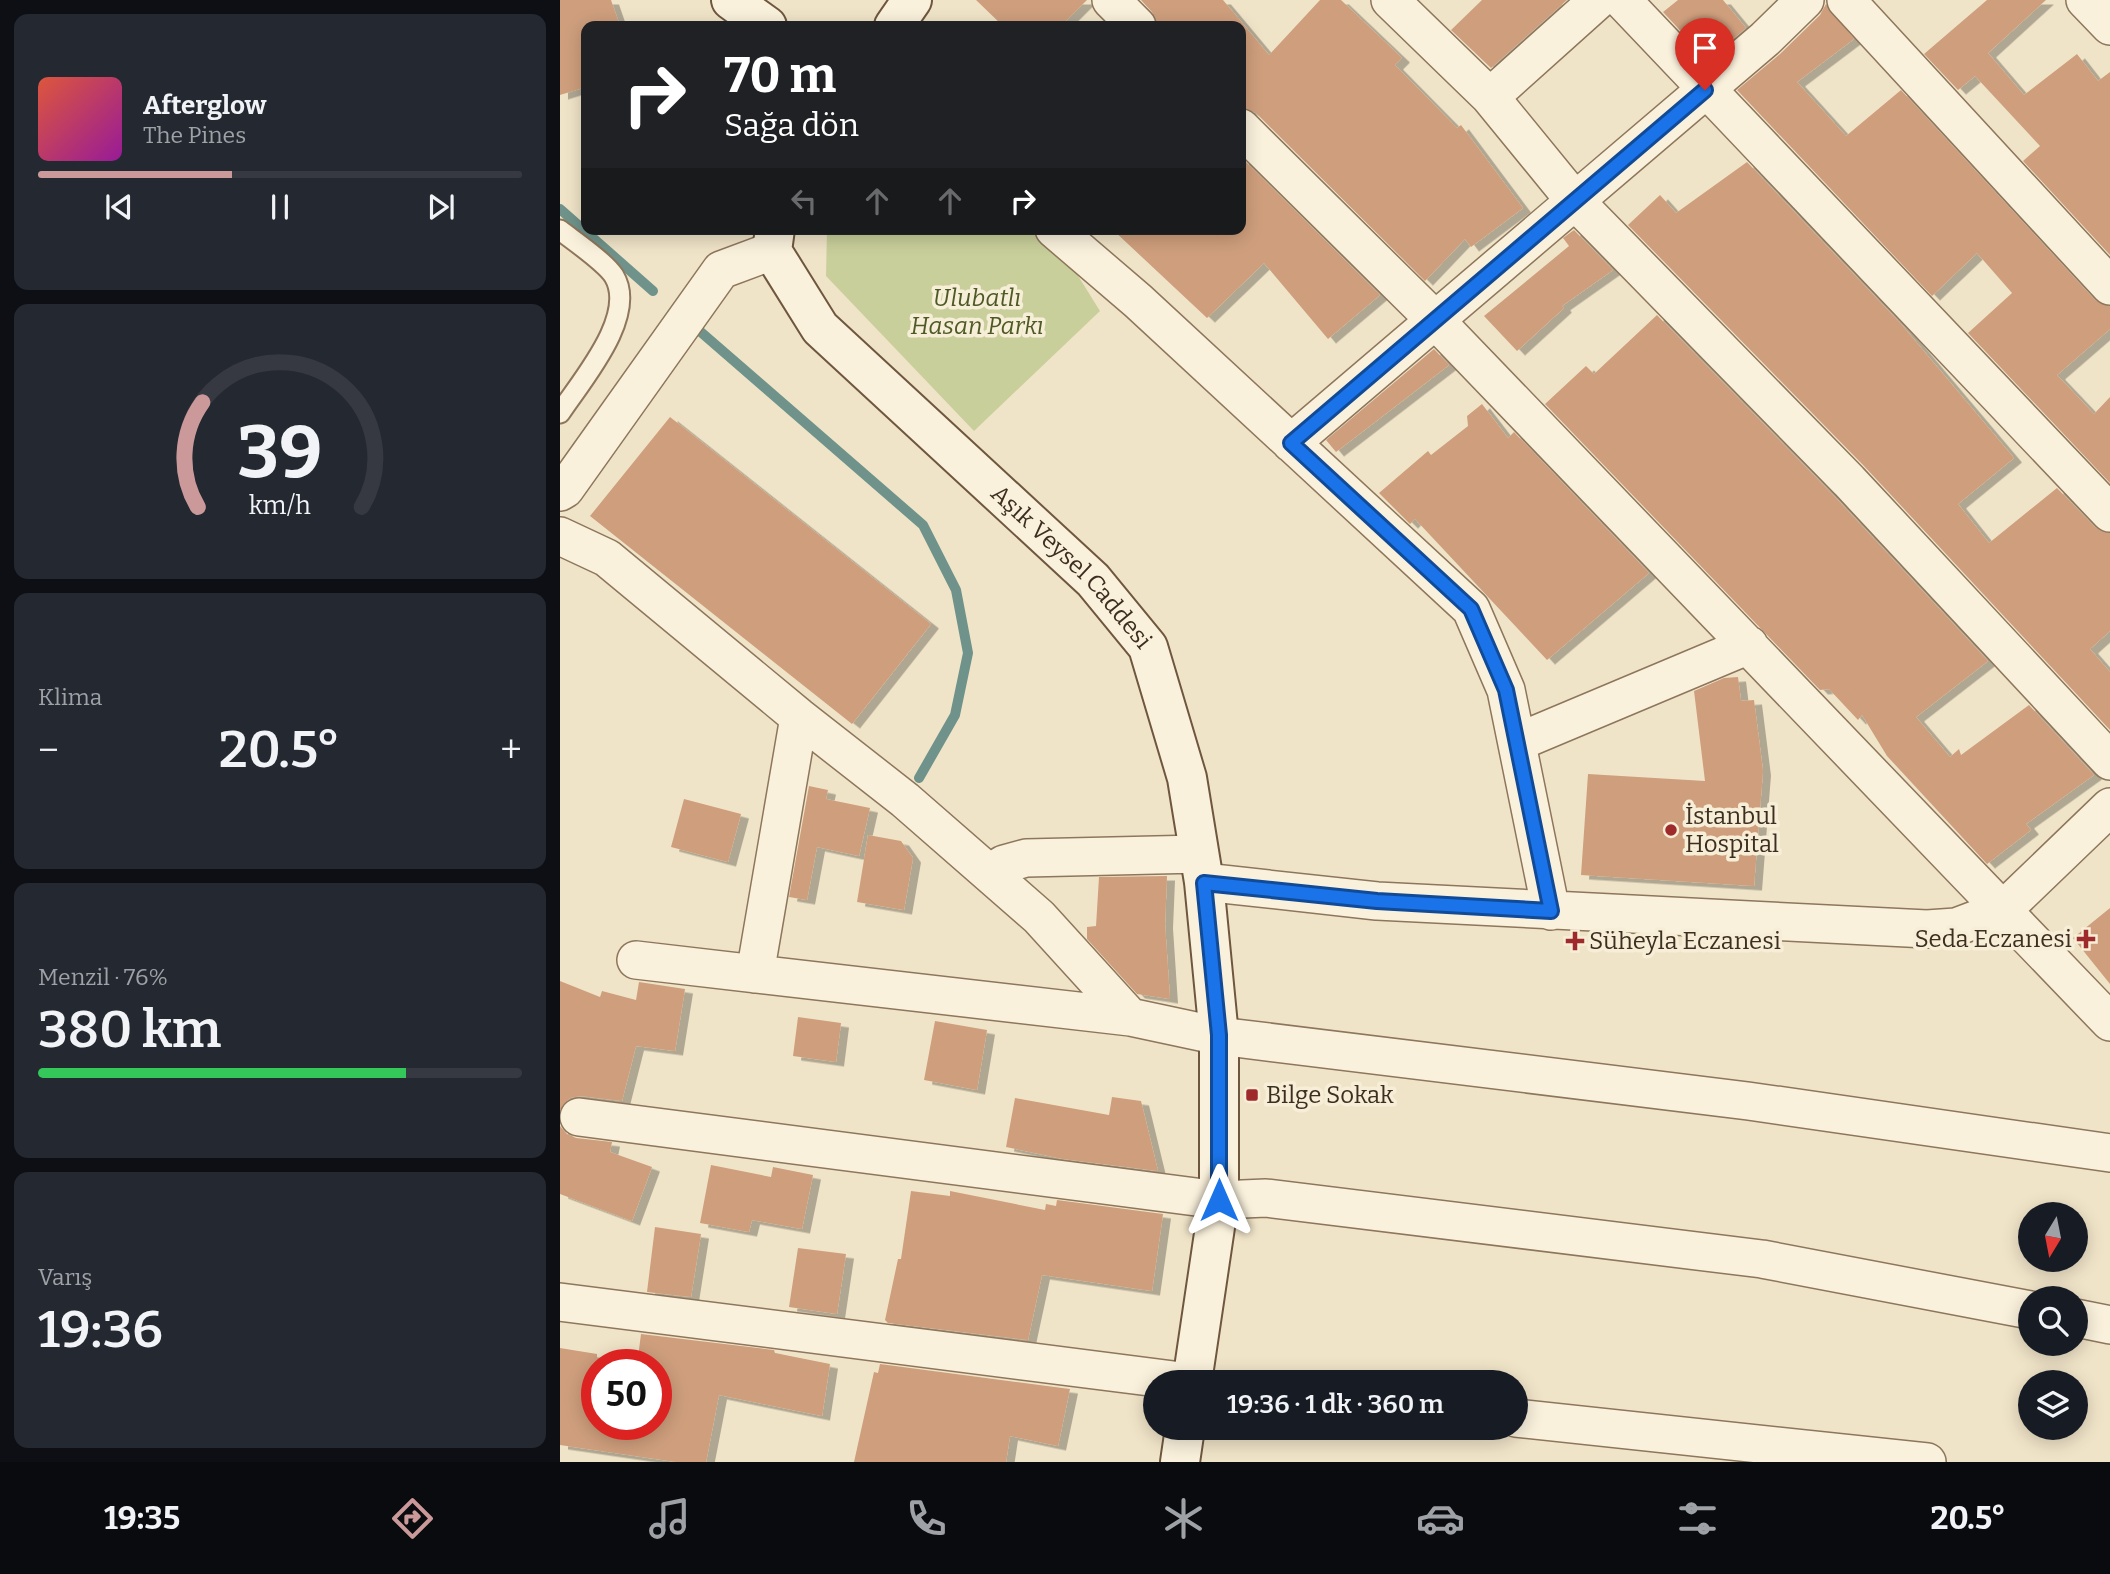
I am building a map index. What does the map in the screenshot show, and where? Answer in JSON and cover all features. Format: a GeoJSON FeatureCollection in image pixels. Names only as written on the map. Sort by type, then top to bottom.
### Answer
{"type":"FeatureCollection","features":[{"type":"Feature","properties":{"kind":"main road"},"geometry":{"type":"LineString","coordinates":[[731,0],[759,21]]}},
{"type":"Feature","properties":{"kind":"main road","name":"Aşık Veysel Caddesi"},"geometry":{"type":"LineString","coordinates":[[774,240],[820,328],[1093,580],[1148,647],[1187,778],[1201,868],[1219,1035],[1219,1200],[1192,1370]]}},
{"type":"Feature","properties":{"kind":"main road"},"geometry":{"type":"LineString","coordinates":[[1180,1462],[1183,1440]]}},
{"type":"Feature","properties":{"kind":"street"},"geometry":{"type":"LineString","coordinates":[[1111,0],[1132,21]]}},
{"type":"Feature","properties":{"kind":"street"},"geometry":{"type":"LineString","coordinates":[[1390,0],[1490,97],[1575,201],[1849,481],[2110,761]]}},
{"type":"Feature","properties":{"kind":"street"},"geometry":{"type":"LineString","coordinates":[[1490,97],[1598,0]]}},
{"type":"Feature","properties":{"kind":"street"},"geometry":{"type":"LineString","coordinates":[[1622,0],[2110,513]]}},
{"type":"Feature","properties":{"kind":"street"},"geometry":{"type":"LineString","coordinates":[[1291,443],[1765,39],[1805,0]]}},
{"type":"Feature","properties":{"kind":"street"},"geometry":{"type":"LineString","coordinates":[[1846,0],[2110,286]]}},
{"type":"Feature","properties":{"kind":"street"},"geometry":{"type":"LineString","coordinates":[[2085,0],[2110,26]]}},
{"type":"Feature","properties":{"kind":"street"},"geometry":{"type":"LineString","coordinates":[[1246,133],[1435,320],[2110,1022]]}},
{"type":"Feature","properties":{"kind":"street"},"geometry":{"type":"LineString","coordinates":[[1061,235],[1471,609],[1506,690],[1551,911]]}},
{"type":"Feature","properties":{"kind":"street"},"geometry":{"type":"LineString","coordinates":[[560,492],[565,489],[721,270],[774,240]]}},
{"type":"Feature","properties":{"kind":"street"},"geometry":{"type":"LineString","coordinates":[[560,536],[607,558],[799,717],[905,800],[1039,917],[1130,1017]]}},
{"type":"Feature","properties":{"kind":"street"},"geometry":{"type":"LineString","coordinates":[[1518,742],[1749,645]]}},
{"type":"Feature","properties":{"kind":"street"},"geometry":{"type":"LineString","coordinates":[[755,974],[799,717]]}},
{"type":"Feature","properties":{"kind":"street"},"geometry":{"type":"LineString","coordinates":[[989,873],[1004,864],[1026,858],[1201,868],[1377,901],[1927,929],[1956,927],[2004,909],[2110,807]]}},
{"type":"Feature","properties":{"kind":"street"},"geometry":{"type":"LineString","coordinates":[[636,960],[1130,1017],[1219,1035],[1748,1101],[2110,1153]]}},
{"type":"Feature","properties":{"kind":"street"},"geometry":{"type":"LineString","coordinates":[[579,1117],[1219,1200],[1266,1198],[1762,1259],[2018,1308]]}},
{"type":"Feature","properties":{"kind":"street"},"geometry":{"type":"LineString","coordinates":[[560,1303],[1143,1376]]}},
{"type":"Feature","properties":{"kind":"street"},"geometry":{"type":"LineString","coordinates":[[2088,1320],[2110,1325]]}},
{"type":"Feature","properties":{"kind":"street"},"geometry":{"type":"LineString","coordinates":[[1528,1419],[1927,1462]]}},
{"type":"Feature","properties":{"kind":"lane"},"geometry":{"type":"LineString","coordinates":[[560,230],[614,276],[619,304],[612,333],[560,413]]}},
{"type":"Feature","properties":{"kind":"green space","name":"Ulubatlı Hasan Parkı"},"geometry":{"type":"Polygon","coordinates":[[[827,235],[1037,235],[1072,266],[1100,311],[974,431],[826,276],[827,235]]]}},
{"type":"Feature","properties":{"kind":"building"},"geometry":{"type":"Polygon","coordinates":[[[560,0],[611,0],[618,21],[581,21],[581,89],[560,95],[560,0]]]}},
{"type":"Feature","properties":{"kind":"building"},"geometry":{"type":"Polygon","coordinates":[[[976,0],[1087,0],[1066,21],[998,21],[976,0]]]}},
{"type":"Feature","properties":{"kind":"building"},"geometry":{"type":"Polygon","coordinates":[[[1141,0],[1223,0],[1241,21],[1155,21],[1152,12],[1141,0]]]}},
{"type":"Feature","properties":{"kind":"building"},"geometry":{"type":"Polygon","coordinates":[[[1320,0],[1341,0],[1402,58],[1395,65],[1457,128],[1461,125],[1523,208],[1471,247],[1465,239],[1425,281],[1256,113],[1246,110],[1246,28],[1269,55],[1320,0]]]}},
{"type":"Feature","properties":{"kind":"building"},"geometry":{"type":"Polygon","coordinates":[[[1482,0],[1567,0],[1491,68],[1451,30],[1482,0]]]}},
{"type":"Feature","properties":{"kind":"building"},"geometry":{"type":"Polygon","coordinates":[[[1678,0],[1723,0],[1746,28],[1710,58],[1707,53],[1704,56],[1663,12],[1678,0]]]}},
{"type":"Feature","properties":{"kind":"building"},"geometry":{"type":"Polygon","coordinates":[[[1987,0],[2046,0],[1988,53],[2024,95],[2077,54],[2098,81],[2110,72],[2110,255],[2023,161],[2040,146],[1975,76],[1958,90],[1924,54],[1987,0]]]}},
{"type":"Feature","properties":{"kind":"building"},"geometry":{"type":"Polygon","coordinates":[[[1826,4],[1854,39],[1797,82],[1846,136],[1901,90],[2095,300],[2110,306],[2110,329],[2057,375],[2094,414],[2110,397],[2110,483],[1968,333],[2012,293],[1977,253],[1932,296],[1737,90],[1780,54],[1820,15],[1826,4]]]}},
{"type":"Feature","properties":{"kind":"building"},"geometry":{"type":"Polygon","coordinates":[[[1246,162],[1380,295],[1328,339],[1264,263],[1207,318],[1118,235],[1246,235],[1246,162]]]}},
{"type":"Feature","properties":{"kind":"building"},"geometry":{"type":"Polygon","coordinates":[[[1747,162],[1901,324],[2014,458],[1958,504],[1989,543],[2057,488],[2095,527],[2110,533],[2110,631],[2090,649],[2110,672],[2110,730],[1864,466],[1628,225],[1660,195],[1676,213],[1747,162]]]}},
{"type":"Feature","properties":{"kind":"building"},"geometry":{"type":"Polygon","coordinates":[[[1574,230],[1613,270],[1562,306],[1564,308],[1517,351],[1484,316],[1569,246],[1563,238],[1574,230]]]}},
{"type":"Feature","properties":{"kind":"building"},"geometry":{"type":"Polygon","coordinates":[[[1657,315],[1834,496],[1988,661],[1916,717],[1950,757],[1959,749],[1961,755],[2029,705],[2094,775],[2026,824],[2031,830],[1987,864],[1887,756],[1862,715],[1858,720],[1829,689],[1820,690],[1545,404],[1586,366],[1594,374],[1657,315]]]}},
{"type":"Feature","properties":{"kind":"building"},"geometry":{"type":"Polygon","coordinates":[[[1434,349],[1449,365],[1336,452],[1326,440],[1434,349]]]}},
{"type":"Feature","properties":{"kind":"building"},"geometry":{"type":"Polygon","coordinates":[[[1482,404],[1508,438],[1514,432],[1649,573],[1547,660],[1415,519],[1410,524],[1379,493],[1428,451],[1431,455],[1468,426],[1467,416],[1482,404]]]}},
{"type":"Feature","properties":{"kind":"building"},"geometry":{"type":"Polygon","coordinates":[[[670,417],[931,624],[852,724],[590,516],[670,417]]]}},
{"type":"Feature","properties":{"kind":"building","name":"İstanbul Hospital"},"geometry":{"type":"Polygon","coordinates":[[[1738,677],[1741,701],[1754,700],[1763,771],[1754,886],[1581,875],[1588,774],[1705,781],[1694,691],[1724,678],[1738,677]]]}},
{"type":"Feature","properties":{"kind":"building"},"geometry":{"type":"Polygon","coordinates":[[[809,786],[828,790],[826,799],[870,808],[859,856],[817,847],[807,900],[789,897],[809,786]]]}},
{"type":"Feature","properties":{"kind":"building"},"geometry":{"type":"Polygon","coordinates":[[[684,799],[741,814],[728,862],[671,847],[684,799]]]}},
{"type":"Feature","properties":{"kind":"building"},"geometry":{"type":"Polygon","coordinates":[[[868,835],[901,841],[913,858],[904,910],[857,902],[868,835]]]}},
{"type":"Feature","properties":{"kind":"building"},"geometry":{"type":"Polygon","coordinates":[[[1167,876],[1165,924],[1170,999],[1137,994],[1087,939],[1087,927],[1096,926],[1099,877],[1167,876]]]}},
{"type":"Feature","properties":{"kind":"building"},"geometry":{"type":"Polygon","coordinates":[[[2110,908],[2110,984],[2073,938],[2110,908]]]}},
{"type":"Feature","properties":{"kind":"building"},"geometry":{"type":"Polygon","coordinates":[[[560,981],[600,997],[602,991],[636,1000],[639,982],[685,989],[675,1051],[636,1046],[622,1101],[581,1096],[570,1098],[560,1110],[560,981]]]}},
{"type":"Feature","properties":{"kind":"building"},"geometry":{"type":"Polygon","coordinates":[[[798,1017],[841,1023],[836,1062],[793,1056],[798,1017]]]}},
{"type":"Feature","properties":{"kind":"building"},"geometry":{"type":"Polygon","coordinates":[[[935,1021],[987,1030],[977,1090],[924,1080],[935,1021]]]}},
{"type":"Feature","properties":{"kind":"building"},"geometry":{"type":"Polygon","coordinates":[[[1112,1097],[1141,1101],[1158,1171],[1063,1159],[1006,1147],[1015,1098],[1109,1115],[1112,1097]]]}},
{"type":"Feature","properties":{"kind":"building"},"geometry":{"type":"Polygon","coordinates":[[[560,1126],[567,1134],[576,1138],[612,1142],[610,1152],[652,1167],[632,1221],[560,1194],[560,1126]]]}},
{"type":"Feature","properties":{"kind":"building"},"geometry":{"type":"Polygon","coordinates":[[[711,1165],[771,1177],[773,1167],[813,1175],[802,1229],[752,1220],[749,1232],[700,1223],[711,1165]]]}},
{"type":"Feature","properties":{"kind":"building"},"geometry":{"type":"Polygon","coordinates":[[[911,1191],[950,1196],[950,1191],[1045,1210],[1046,1204],[1056,1206],[1057,1200],[1163,1214],[1152,1291],[1042,1275],[1028,1340],[888,1323],[885,1320],[898,1259],[901,1259],[911,1191]]]}},
{"type":"Feature","properties":{"kind":"building"},"geometry":{"type":"Polygon","coordinates":[[[655,1227],[701,1234],[691,1297],[647,1292],[655,1227]]]}},
{"type":"Feature","properties":{"kind":"building"},"geometry":{"type":"Polygon","coordinates":[[[798,1248],[846,1254],[837,1314],[789,1307],[798,1248]]]}},
{"type":"Feature","properties":{"kind":"building"},"geometry":{"type":"Polygon","coordinates":[[[641,1334],[774,1350],[775,1353],[830,1364],[822,1416],[719,1395],[706,1462],[676,1462],[560,1445],[560,1348],[581,1351],[581,1440],[672,1440],[672,1349],[639,1349],[641,1334]]]}},
{"type":"Feature","properties":{"kind":"building"},"geometry":{"type":"Polygon","coordinates":[[[880,1364],[1070,1389],[1058,1446],[1010,1436],[1006,1462],[854,1462],[874,1372],[878,1373],[880,1364]]]}},
{"type":"Feature","properties":{"kind":"waterway"},"geometry":{"type":"LineString","coordinates":[[560,209],[581,228]]}},
{"type":"Feature","properties":{"kind":"waterway"},"geometry":{"type":"LineString","coordinates":[[589,235],[653,291]]}},
{"type":"Feature","properties":{"kind":"waterway"},"geometry":{"type":"LineString","coordinates":[[695,327],[923,525],[956,590],[968,653],[955,715],[919,778]]}},
{"type":"Feature","properties":{"kind":"place","name":"İstanbul Hospital"},"geometry":{"type":"Point","coordinates":[1671,830]}},
{"type":"Feature","properties":{"kind":"place","name":"Seda Eczanesi"},"geometry":{"type":"Point","coordinates":[2086,939]}},
{"type":"Feature","properties":{"kind":"place","name":"Süheyla Eczanesi"},"geometry":{"type":"Point","coordinates":[1575,941]}},
{"type":"Feature","properties":{"kind":"place","name":"Bilge Sokak"},"geometry":{"type":"Point","coordinates":[1252,1095]}},
{"type":"Feature","properties":{"kind":"route"},"geometry":{"type":"LineString","coordinates":[[1219,1200],[1219,1035],[1204,883],[1377,901],[1551,911],[1506,690],[1471,609],[1291,443],[1705,90]]}}]}
